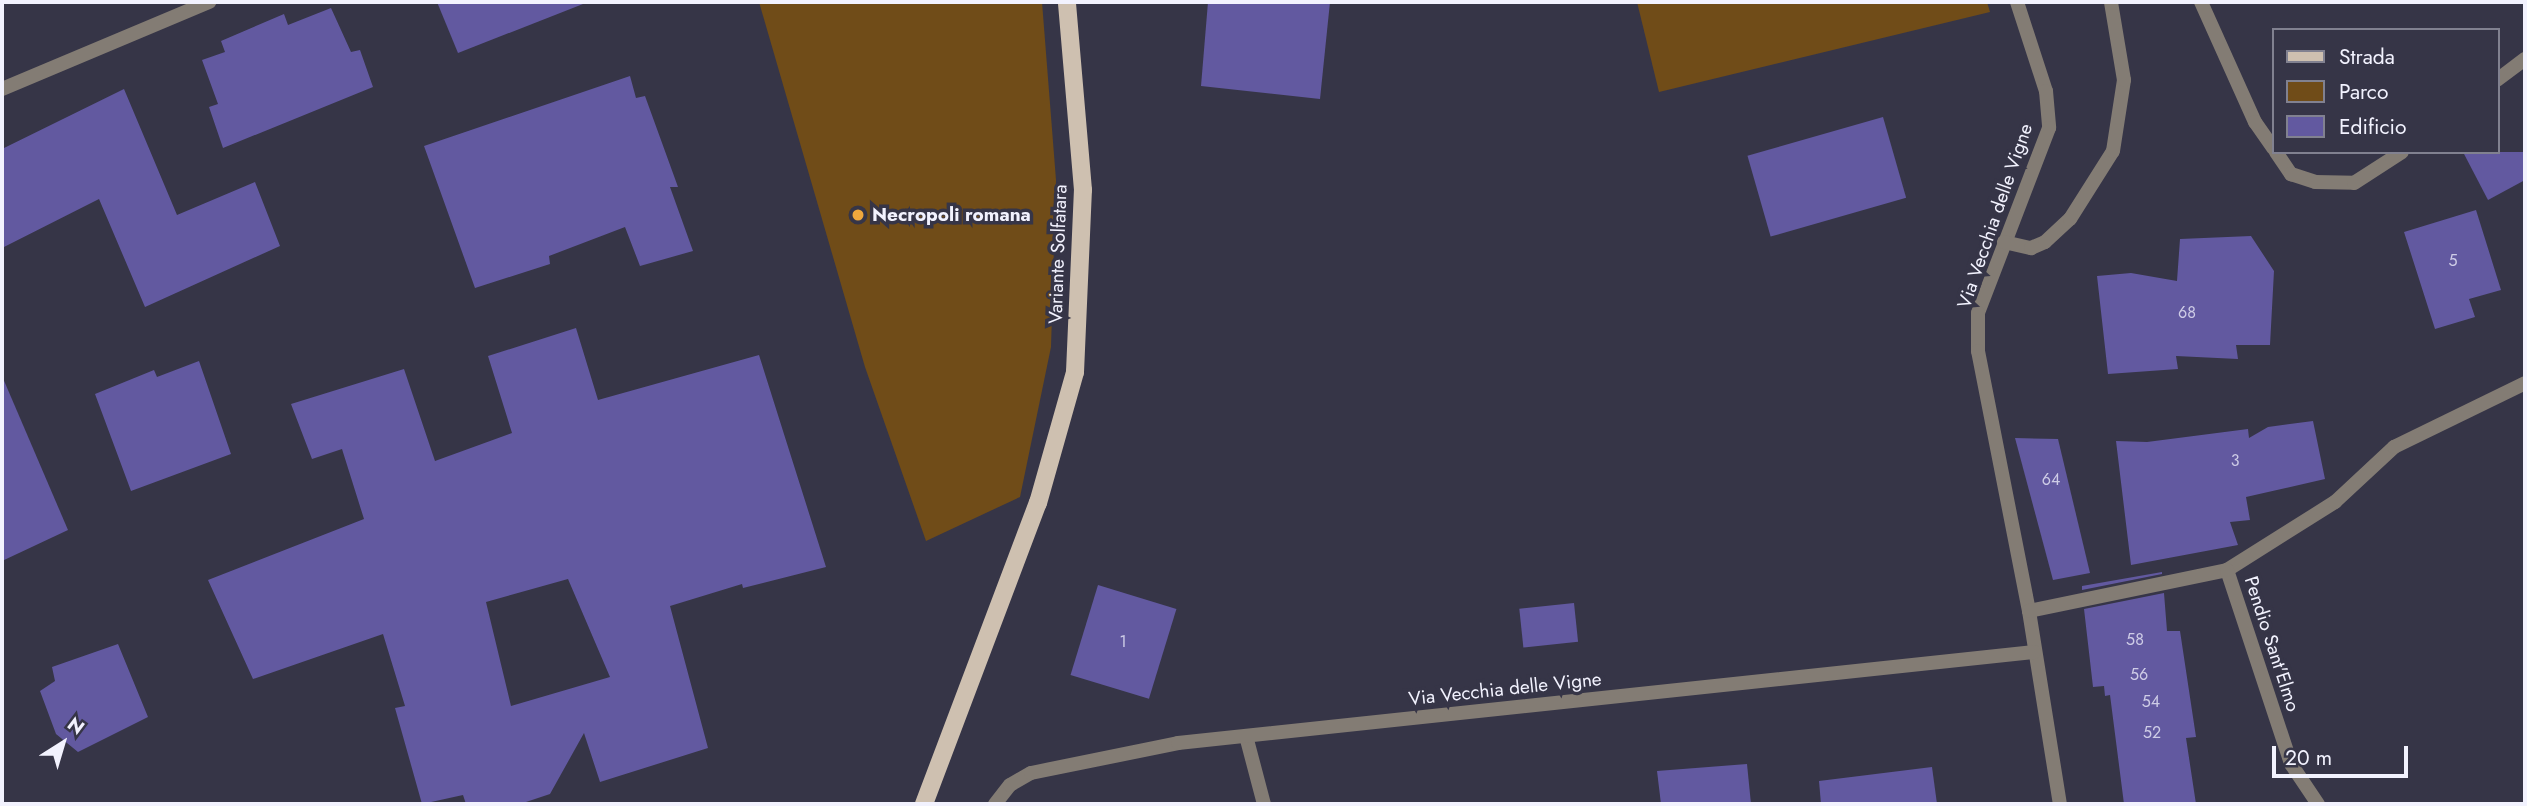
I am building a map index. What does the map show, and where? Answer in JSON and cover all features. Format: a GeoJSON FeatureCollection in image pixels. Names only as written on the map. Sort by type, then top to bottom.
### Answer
{"type":"FeatureCollection","features":[{"type":"Feature","properties":{"kind":"main road","name":"Variante Solfatara"},"geometry":{"type":"LineString","coordinates":[[925,804],[1038,503],[1075,372],[1083,190],[1067,2]]}},
{"type":"Feature","properties":{"kind":"street"},"geometry":{"type":"LineString","coordinates":[[2,89],[209,2]]}},
{"type":"Feature","properties":{"kind":"street","name":"Via Vecchia delle Vigne"},"geometry":{"type":"LineString","coordinates":[[2017,2],[2046,91],[2049,128],[1978,313],[1978,351],[2029,611],[2060,804]]}},
{"type":"Feature","properties":{"kind":"street"},"geometry":{"type":"LineString","coordinates":[[2004,242],[2031,248],[2045,242],[2070,219],[2113,151],[2124,80],[2111,2]]}},
{"type":"Feature","properties":{"kind":"street"},"geometry":{"type":"LineString","coordinates":[[2201,2],[2255,122],[2272,146]]}},
{"type":"Feature","properties":{"kind":"street"},"geometry":{"type":"LineString","coordinates":[[2499,78],[2525,59]]}},
{"type":"Feature","properties":{"kind":"street"},"geometry":{"type":"LineString","coordinates":[[2278,154],[2291,174],[2315,182],[2354,183],[2399,154]]}},
{"type":"Feature","properties":{"kind":"street","name":"Pendio Sant'Elmo"},"geometry":{"type":"LineString","coordinates":[[2029,611],[2227,570],[2335,502],[2393,447],[2525,383]]}},
{"type":"Feature","properties":{"kind":"street","name":"Pendio Sant'Elmo"},"geometry":{"type":"LineString","coordinates":[[2227,570],[2291,764],[2318,804]]}},
{"type":"Feature","properties":{"kind":"street","name":"Via Vecchia delle Vigne"},"geometry":{"type":"LineString","coordinates":[[995,804],[1010,785],[1031,773],[1178,743],[2034,652]]}},
{"type":"Feature","properties":{"kind":"street"},"geometry":{"type":"LineString","coordinates":[[1246,736],[1264,804]]}},
{"type":"Feature","properties":{"kind":"green space"},"geometry":{"type":"Polygon","coordinates":[[[759,2],[1042,2],[1056,180],[1051,347],[1020,497],[926,541],[865,367],[759,2]]]}},
{"type":"Feature","properties":{"kind":"green space"},"geometry":{"type":"Polygon","coordinates":[[[1637,2],[1987,2],[1990,12],[1659,92],[1637,2]]]}},
{"type":"Feature","properties":{"kind":"building"},"geometry":{"type":"Polygon","coordinates":[[[437,2],[582,2],[583,4],[458,53],[437,2]]]}},
{"type":"Feature","properties":{"kind":"building"},"geometry":{"type":"Polygon","coordinates":[[[1208,2],[1330,2],[1320,99],[1201,86],[1208,2]]]}},
{"type":"Feature","properties":{"kind":"building"},"geometry":{"type":"Polygon","coordinates":[[[331,8],[351,52],[360,50],[373,87],[223,148],[209,107],[218,104],[202,60],[225,52],[221,41],[284,14],[288,25],[331,8]]]}},
{"type":"Feature","properties":{"kind":"building"},"geometry":{"type":"Polygon","coordinates":[[[630,76],[636,98],[645,96],[678,187],[670,187],[693,251],[640,266],[625,227],[549,256],[550,264],[475,288],[424,146],[630,76]]]}},
{"type":"Feature","properties":{"kind":"building"},"geometry":{"type":"Polygon","coordinates":[[[124,89],[177,215],[255,182],[280,246],[145,307],[99,199],[2,248],[2,149],[124,89]]]}},
{"type":"Feature","properties":{"kind":"building"},"geometry":{"type":"Polygon","coordinates":[[[1883,117],[1906,198],[1771,237],[1747,156],[1883,117]]]}},
{"type":"Feature","properties":{"kind":"building"},"geometry":{"type":"Polygon","coordinates":[[[2525,152],[2525,180],[2488,200],[2464,154],[2525,152]]]}},
{"type":"Feature","properties":{"kind":"building"},"geometry":{"type":"Polygon","coordinates":[[[2476,210],[2501,290],[2469,299],[2475,317],[2435,329],[2404,232],[2476,210]]]}},
{"type":"Feature","properties":{"kind":"building"},"geometry":{"type":"Polygon","coordinates":[[[2251,236],[2274,271],[2270,345],[2236,345],[2238,359],[2176,356],[2178,369],[2108,374],[2097,276],[2131,273],[2177,281],[2180,239],[2251,236]]]}},
{"type":"Feature","properties":{"kind":"building"},"geometry":{"type":"Polygon","coordinates":[[[576,328],[598,400],[759,355],[826,567],[743,588],[742,584],[670,606],[708,748],[600,782],[584,733],[550,794],[520,804],[466,804],[463,795],[422,804],[395,708],[405,706],[383,634],[253,679],[208,580],[364,519],[342,449],[312,459],[291,404],[404,369],[435,461],[512,433],[488,356],[576,328]],[[568,579],[486,602],[511,706],[610,677],[568,579]]]}},
{"type":"Feature","properties":{"kind":"building"},"geometry":{"type":"Polygon","coordinates":[[[199,361],[231,454],[131,491],[95,394],[154,370],[157,377],[199,361]]]}},
{"type":"Feature","properties":{"kind":"building"},"geometry":{"type":"Polygon","coordinates":[[[2,376],[68,530],[2,561],[2,376]]]}},
{"type":"Feature","properties":{"kind":"building"},"geometry":{"type":"Polygon","coordinates":[[[2313,421],[2325,479],[2246,497],[2250,520],[2230,522],[2238,545],[2131,565],[2116,441],[2147,442],[2248,429],[2249,438],[2268,427],[2313,421]]]}},
{"type":"Feature","properties":{"kind":"building"},"geometry":{"type":"Polygon","coordinates":[[[2015,438],[2058,439],[2090,573],[2053,580],[2015,438]]]}},
{"type":"Feature","properties":{"kind":"building"},"geometry":{"type":"Polygon","coordinates":[[[2162,574],[2082,590],[2082,586],[2162,574]]]}},
{"type":"Feature","properties":{"kind":"building"},"geometry":{"type":"Polygon","coordinates":[[[1098,585],[1176,609],[1149,699],[1071,675],[1098,585]]]}},
{"type":"Feature","properties":{"kind":"building"},"geometry":{"type":"Polygon","coordinates":[[[2164,593],[2167,631],[2180,631],[2196,737],[2186,738],[2196,804],[2124,804],[2110,695],[2105,696],[2104,686],[2093,687],[2084,609],[2164,593]]]}},
{"type":"Feature","properties":{"kind":"building"},"geometry":{"type":"Polygon","coordinates":[[[1574,603],[1578,642],[1523,648],[1519,609],[1574,603]]]}},
{"type":"Feature","properties":{"kind":"building"},"geometry":{"type":"Polygon","coordinates":[[[118,644],[148,717],[78,752],[56,734],[40,691],[55,681],[52,667],[118,644]]]}},
{"type":"Feature","properties":{"kind":"building"},"geometry":{"type":"Polygon","coordinates":[[[1747,764],[1751,804],[1661,804],[1657,771],[1747,764]]]}},
{"type":"Feature","properties":{"kind":"building"},"geometry":{"type":"Polygon","coordinates":[[[1932,767],[1937,804],[1821,804],[1819,781],[1932,767]]]}},
{"type":"Feature","properties":{"kind":"place","name":"Necropoli romana"},"geometry":{"type":"Point","coordinates":[858,215]}}]}
